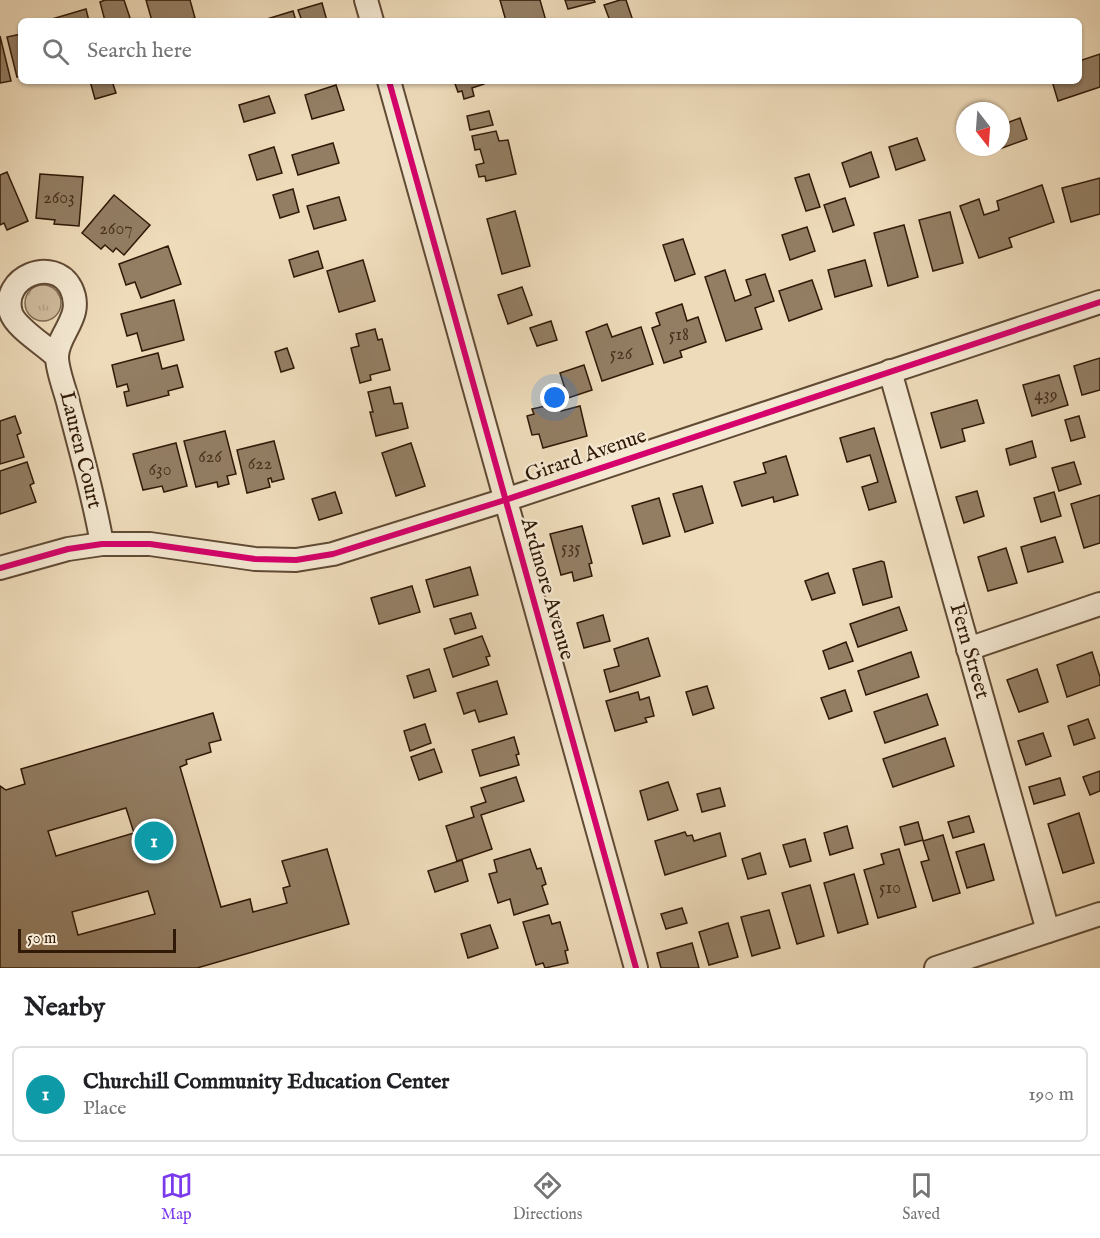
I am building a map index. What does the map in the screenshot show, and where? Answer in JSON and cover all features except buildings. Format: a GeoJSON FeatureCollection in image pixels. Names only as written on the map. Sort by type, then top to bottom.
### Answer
{"type":"FeatureCollection","features":[{"type":"Feature","properties":{"kind":"street"},"geometry":{"type":"LineString","coordinates":[[366,0],[371,18]]}},
{"type":"Feature","properties":{"kind":"street","name":"Ardmore Avenue"},"geometry":{"type":"LineString","coordinates":[[390,84],[636,968]]}},
{"type":"Feature","properties":{"kind":"street","name":"Girard Avenue"},"geometry":{"type":"LineString","coordinates":[[0,568],[68,549],[102,544],[150,544],[255,559],[296,560],[333,555],[1100,302]]}},
{"type":"Feature","properties":{"kind":"street","name":"Lauren Court"},"geometry":{"type":"LineString","coordinates":[[57,357],[102,544]]}},
{"type":"Feature","properties":{"kind":"street","name":"Fern Street"},"geometry":{"type":"LineString","coordinates":[[890,371],[1048,931]]}},
{"type":"Feature","properties":{"kind":"street"},"geometry":{"type":"LineString","coordinates":[[968,649],[1100,604]]}},
{"type":"Feature","properties":{"kind":"street"},"geometry":{"type":"LineString","coordinates":[[936,968],[1100,914]]}},
{"type":"Feature","properties":{"kind":"green space"},"geometry":{"type":"Polygon","coordinates":[[[43,285],[56,290],[61,303],[56,316],[43,321],[30,316],[25,303],[30,290],[43,285]]]}},
{"type":"Feature","properties":{"kind":"cycle path"},"geometry":{"type":"LineString","coordinates":[[390,84],[636,968]]}},
{"type":"Feature","properties":{"kind":"cycle path"},"geometry":{"type":"LineString","coordinates":[[0,568],[68,549],[102,544],[150,544],[255,559],[296,560],[333,554],[505,500],[1100,302]]}},
{"type":"Feature","properties":{"kind":"place","name":"Churchill Community Education Center"},"geometry":{"type":"Point","coordinates":[154,841]}}]}
